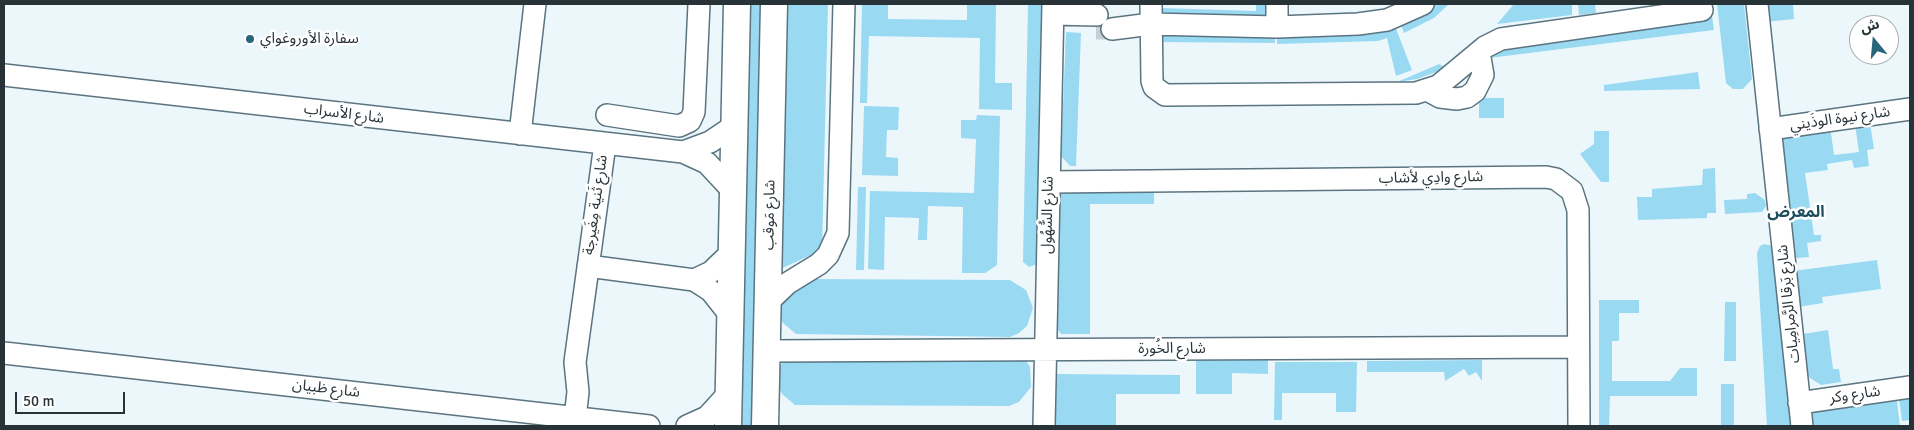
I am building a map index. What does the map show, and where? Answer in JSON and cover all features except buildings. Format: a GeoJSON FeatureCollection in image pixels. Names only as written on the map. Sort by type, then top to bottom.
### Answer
{"type":"FeatureCollection","features":[{"type":"Feature","properties":{"kind":"main road"},"geometry":{"type":"LineString","coordinates":[[728,426],[737,4]]}},
{"type":"Feature","properties":{"kind":"main road","name":"شارع مَوقب"},"geometry":{"type":"LineString","coordinates":[[765,426],[774,4]]}},
{"type":"Feature","properties":{"kind":"street"},"geometry":{"type":"LineString","coordinates":[[520,134],[535,4]]}},
{"type":"Feature","properties":{"kind":"street"},"geometry":{"type":"LineString","coordinates":[[606,115],[679,126],[687,124],[693,117],[699,4]]}},
{"type":"Feature","properties":{"kind":"street"},"geometry":{"type":"LineString","coordinates":[[768,302],[788,283],[819,264],[828,255],[838,232],[844,4]]}},
{"type":"Feature","properties":{"kind":"street"},"geometry":{"type":"LineString","coordinates":[[1277,27],[1278,4]]}},
{"type":"Feature","properties":{"kind":"street"},"geometry":{"type":"LineString","coordinates":[[1053,15],[1104,22],[1151,14],[1277,27],[1358,24],[1387,20],[1423,4]]}},
{"type":"Feature","properties":{"kind":"street","name":"شارع بَرقا الرَّمرامِيات"},"geometry":{"type":"LineString","coordinates":[[1757,4],[1802,426]]}},
{"type":"Feature","properties":{"kind":"street"},"geometry":{"type":"LineString","coordinates":[[1151,14],[1152,81],[1154,87],[1165,95],[1407,94],[1427,90],[1448,79],[1493,42],[1510,37],[1662,10],[1702,10]]}},
{"type":"Feature","properties":{"kind":"street","name":"شارع السُّهُول"},"geometry":{"type":"LineString","coordinates":[[1044,426],[1053,15]]}},
{"type":"Feature","properties":{"kind":"street","name":"شارع الأسراب"},"geometry":{"type":"LineString","coordinates":[[4,75],[683,152],[707,163],[733,191]]}},
{"type":"Feature","properties":{"kind":"street","name":"شارع نيوة الوذَيني"},"geometry":{"type":"LineString","coordinates":[[1770,129],[1910,109]]}},
{"type":"Feature","properties":{"kind":"street"},"geometry":{"type":"LineString","coordinates":[[630,146],[634,119]]}},
{"type":"Feature","properties":{"kind":"street","name":"شارع الأسراب"},"geometry":{"type":"LineString","coordinates":[[683,152],[710,142],[734,126]]}},
{"type":"Feature","properties":{"kind":"street","name":"شارع ثَنية مِغَيرجة"},"geometry":{"type":"LineString","coordinates":[[568,420],[578,392],[575,362],[605,144]]}},
{"type":"Feature","properties":{"kind":"street","name":"شارع وادِي لأشاب"},"geometry":{"type":"LineString","coordinates":[[1049,182],[1536,177],[1556,179],[1572,190],[1578,210],[1579,426]]}},
{"type":"Feature","properties":{"kind":"street"},"geometry":{"type":"LineString","coordinates":[[694,280],[712,272],[732,252]]}},
{"type":"Feature","properties":{"kind":"street","name":"شارع ثَنية مِغَيرجة"},"geometry":{"type":"LineString","coordinates":[[588,266],[694,280],[711,291],[730,315]]}},
{"type":"Feature","properties":{"kind":"street","name":"شارع الخُورة"},"geometry":{"type":"LineString","coordinates":[[767,351],[1578,347]]}},
{"type":"Feature","properties":{"kind":"street","name":"شارع ظبيان"},"geometry":{"type":"LineString","coordinates":[[4,353],[568,420],[649,426]]}},
{"type":"Feature","properties":{"kind":"street","name":"شارع وكر"},"geometry":{"type":"LineString","coordinates":[[1799,403],[1910,387]]}},
{"type":"Feature","properties":{"kind":"street"},"geometry":{"type":"LineString","coordinates":[[687,426],[711,414],[728,394]]}},
{"type":"Feature","properties":{"kind":"shaded area"},"geometry":{"type":"Polygon","coordinates":[[[745,4],[762,4],[752,426],[738,426],[745,4]]]}},
{"type":"Feature","properties":{"kind":"shaded area"},"geometry":{"type":"Polygon","coordinates":[[[784,4],[828,4],[822,250],[778,270],[784,4]]]}},
{"type":"Feature","properties":{"kind":"shaded area"},"geometry":{"type":"Polygon","coordinates":[[[862,4],[888,4],[888,19],[967,20],[967,4],[996,4],[995,83],[1012,83],[1012,110],[979,109],[980,38],[869,36],[867,103],[860,103],[862,4]]]}},
{"type":"Feature","properties":{"kind":"shaded area"},"geometry":{"type":"Polygon","coordinates":[[[1028,4],[1044,4],[1037,264],[1029,267],[1023,262],[1028,4]]]}},
{"type":"Feature","properties":{"kind":"shaded area"},"geometry":{"type":"Polygon","coordinates":[[[1256,4],[1268,4],[1267,22],[1161,19],[1161,8],[1256,11],[1256,4]]]}},
{"type":"Feature","properties":{"kind":"shaded area"},"geometry":{"type":"Polygon","coordinates":[[[1430,4],[1449,4],[1434,18],[1404,33],[1400,22],[1430,4]]]}},
{"type":"Feature","properties":{"kind":"shaded area"},"geometry":{"type":"Polygon","coordinates":[[[1514,4],[1572,4],[1572,15],[1497,24],[1514,4]]]}},
{"type":"Feature","properties":{"kind":"shaded area"},"geometry":{"type":"Polygon","coordinates":[[[1578,4],[1595,4],[1596,13],[1579,15],[1578,4]]]}},
{"type":"Feature","properties":{"kind":"shaded area"},"geometry":{"type":"Polygon","coordinates":[[[1717,4],[1744,4],[1752,79],[1743,89],[1733,89],[1726,83],[1717,4]]]}},
{"type":"Feature","properties":{"kind":"shaded area"},"geometry":{"type":"Polygon","coordinates":[[[1763,4],[1793,4],[1794,19],[1765,22],[1763,4]]]}},
{"type":"Feature","properties":{"kind":"shaded area"},"geometry":{"type":"Polygon","coordinates":[[[1712,16],[1714,30],[1489,58],[1495,40],[1712,16]]]}},
{"type":"Feature","properties":{"kind":"shaded area"},"geometry":{"type":"Polygon","coordinates":[[[1393,21],[1412,70],[1396,76],[1387,38],[1378,41],[1277,44],[1277,29],[1393,21]]]}},
{"type":"Feature","properties":{"kind":"shaded area"},"geometry":{"type":"Polygon","coordinates":[[[1157,29],[1275,30],[1275,43],[1157,42],[1157,29]]]}},
{"type":"Feature","properties":{"kind":"shaded area"},"geometry":{"type":"Polygon","coordinates":[[[1066,32],[1081,33],[1076,166],[1070,166],[1061,156],[1066,32]]]}},
{"type":"Feature","properties":{"kind":"shaded area"},"geometry":{"type":"Polygon","coordinates":[[[1439,64],[1447,68],[1417,79],[1397,82],[1439,64]]]}},
{"type":"Feature","properties":{"kind":"shaded area"},"geometry":{"type":"Polygon","coordinates":[[[1698,72],[1700,89],[1604,91],[1604,85],[1698,72]]]}},
{"type":"Feature","properties":{"kind":"shaded area"},"geometry":{"type":"Polygon","coordinates":[[[1479,98],[1504,98],[1504,118],[1479,118],[1479,98]]]}},
{"type":"Feature","properties":{"kind":"shaded area"},"geometry":{"type":"Polygon","coordinates":[[[864,106],[899,107],[898,130],[887,130],[886,157],[898,158],[898,176],[862,175],[864,106]]]}},
{"type":"Feature","properties":{"kind":"shaded area"},"geometry":{"type":"Polygon","coordinates":[[[977,115],[1000,116],[997,265],[985,273],[962,273],[963,207],[928,206],[927,240],[918,240],[919,218],[885,217],[884,270],[868,269],[870,191],[974,193],[976,139],[961,138],[961,120],[976,120],[977,115]]]}},
{"type":"Feature","properties":{"kind":"shaded area"},"geometry":{"type":"Polygon","coordinates":[[[1870,123],[1874,149],[1867,150],[1869,166],[1854,168],[1852,160],[1827,164],[1828,170],[1805,173],[1814,235],[1821,235],[1821,241],[1807,243],[1809,257],[1797,258],[1789,252],[1778,145],[1787,133],[1830,126],[1834,155],[1859,152],[1855,125],[1870,123]]]}},
{"type":"Feature","properties":{"kind":"shaded area"},"geometry":{"type":"Polygon","coordinates":[[[1594,131],[1609,131],[1609,182],[1601,182],[1580,154],[1594,144],[1594,131]]]}},
{"type":"Feature","properties":{"kind":"shaded area"},"geometry":{"type":"Polygon","coordinates":[[[1715,168],[1716,213],[1707,213],[1707,218],[1638,220],[1637,197],[1652,197],[1652,189],[1702,185],[1703,169],[1715,168]]]}},
{"type":"Feature","properties":{"kind":"shaded area"},"geometry":{"type":"Polygon","coordinates":[[[1071,185],[1154,185],[1154,204],[1090,204],[1090,334],[1061,334],[1054,325],[1055,194],[1071,185]]]}},
{"type":"Feature","properties":{"kind":"shaded area"},"geometry":{"type":"Polygon","coordinates":[[[858,187],[866,187],[864,270],[856,270],[858,187]]]}},
{"type":"Feature","properties":{"kind":"shaded area"},"geometry":{"type":"Polygon","coordinates":[[[1755,193],[1765,200],[1766,206],[1762,212],[1725,214],[1724,200],[1747,199],[1747,194],[1755,193]]]}},
{"type":"Feature","properties":{"kind":"shaded area"},"geometry":{"type":"Polygon","coordinates":[[[1764,244],[1773,246],[1792,426],[1767,426],[1757,253],[1760,246],[1764,244]]]}},
{"type":"Feature","properties":{"kind":"shaded area"},"geometry":{"type":"Polygon","coordinates":[[[1877,260],[1881,289],[1822,297],[1823,303],[1798,307],[1793,271],[1877,260]]]}},
{"type":"Feature","properties":{"kind":"shaded area"},"geometry":{"type":"Polygon","coordinates":[[[802,279],[1010,280],[1026,290],[1033,308],[1027,326],[1019,333],[1010,337],[796,334],[783,323],[779,316],[780,298],[802,279]]]}},
{"type":"Feature","properties":{"kind":"shaded area"},"geometry":{"type":"Polygon","coordinates":[[[1599,300],[1639,300],[1639,313],[1619,313],[1619,341],[1612,341],[1612,381],[1670,381],[1680,368],[1697,368],[1697,396],[1610,396],[1609,426],[1599,426],[1599,300]]]}},
{"type":"Feature","properties":{"kind":"shaded area"},"geometry":{"type":"Polygon","coordinates":[[[1725,302],[1736,302],[1736,361],[1724,361],[1725,302]]]}},
{"type":"Feature","properties":{"kind":"shaded area"},"geometry":{"type":"Polygon","coordinates":[[[1828,330],[1833,369],[1839,369],[1841,382],[1821,385],[1810,378],[1802,367],[1797,335],[1828,330]]]}},
{"type":"Feature","properties":{"kind":"shaded area"},"geometry":{"type":"Polygon","coordinates":[[[1025,359],[1030,367],[1031,387],[1019,402],[1009,406],[795,405],[782,394],[778,386],[779,368],[784,360],[1025,359]]]}},
{"type":"Feature","properties":{"kind":"shaded area"},"geometry":{"type":"Polygon","coordinates":[[[1196,359],[1268,360],[1268,374],[1232,373],[1232,394],[1196,394],[1196,359]]]}},
{"type":"Feature","properties":{"kind":"shaded area"},"geometry":{"type":"Polygon","coordinates":[[[1482,360],[1482,381],[1476,372],[1469,376],[1464,369],[1445,381],[1444,372],[1367,372],[1367,361],[1482,360]]]}},
{"type":"Feature","properties":{"kind":"shaded area"},"geometry":{"type":"Polygon","coordinates":[[[1275,362],[1357,362],[1356,412],[1336,412],[1336,393],[1282,393],[1282,420],[1274,420],[1275,362]]]}},
{"type":"Feature","properties":{"kind":"shaded area"},"geometry":{"type":"Polygon","coordinates":[[[1051,374],[1180,375],[1180,394],[1116,394],[1116,426],[1050,426],[1051,374]]]}},
{"type":"Feature","properties":{"kind":"shaded area"},"geometry":{"type":"Polygon","coordinates":[[[1721,384],[1734,384],[1734,426],[1721,426],[1721,384]]]}},
{"type":"Feature","properties":{"kind":"shaded area"},"geometry":{"type":"Polygon","coordinates":[[[1896,393],[1900,426],[1809,426],[1812,413],[1825,403],[1896,393]]]}},
{"type":"Feature","properties":{"kind":"shaded area"},"geometry":{"type":"Polygon","coordinates":[[[1910,396],[1910,420],[1902,421],[1899,398],[1910,396]]]}},
{"type":"Feature","properties":{"kind":"tunnel"},"geometry":{"type":"LineString","coordinates":[[1096,29],[1112,29]]}},
{"type":"Feature","properties":{"kind":"place","name":"سفارة الأوروغواي"},"geometry":{"type":"Point","coordinates":[250,39]}},
{"type":"Feature","properties":{"kind":"district","name":"المعرض"},"geometry":{"type":"Point","coordinates":[1796,213]}}]}
